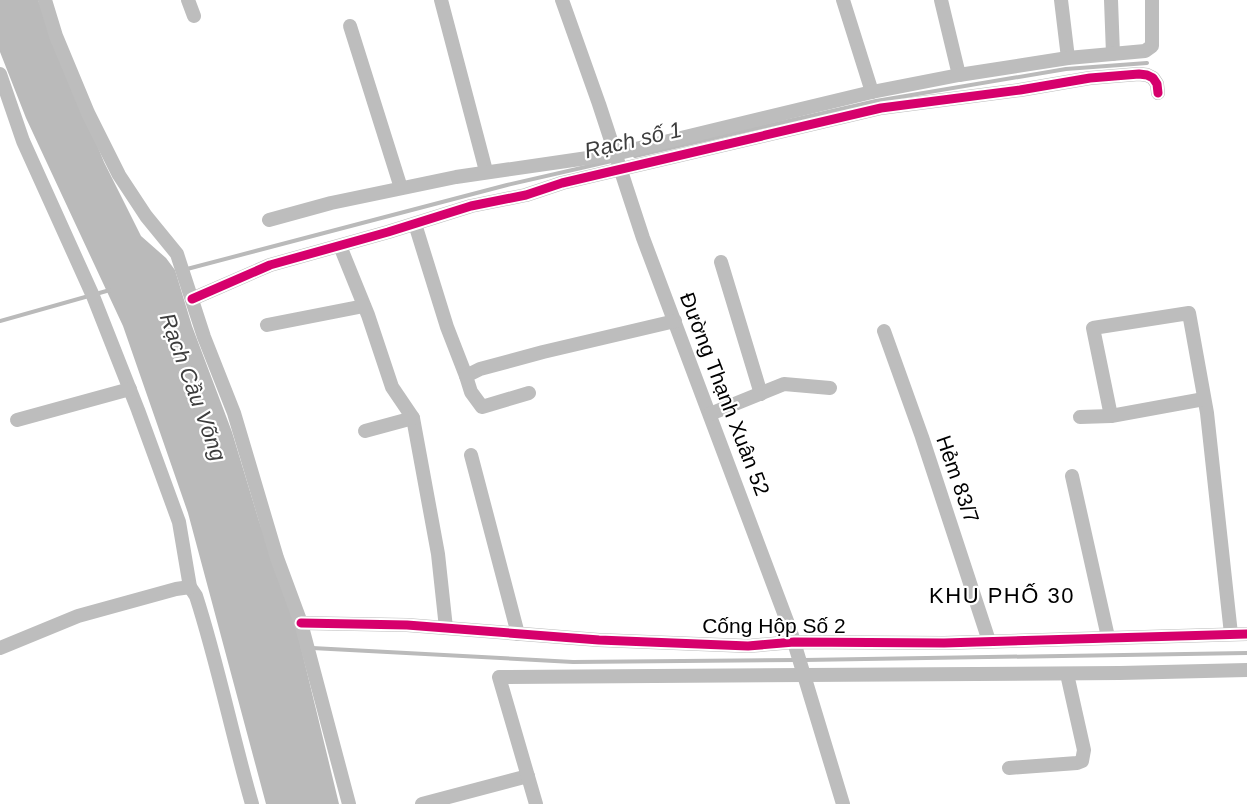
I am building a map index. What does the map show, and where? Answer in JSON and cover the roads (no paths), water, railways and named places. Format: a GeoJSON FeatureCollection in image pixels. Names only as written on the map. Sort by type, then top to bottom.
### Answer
{"type":"FeatureCollection","features":[{"type":"Feature","properties":{"kind":"street"},"geometry":{"type":"LineString","coordinates":[[45,0],[56,36],[88,113],[119,175],[146,216],[177,254],[204,337],[234,413],[277,558],[302,623],[349,804]]}},
{"type":"Feature","properties":{"kind":"street"},"geometry":{"type":"LineString","coordinates":[[188,0],[194,16]]}},
{"type":"Feature","properties":{"kind":"street"},"geometry":{"type":"LineString","coordinates":[[441,0],[486,171]]}},
{"type":"Feature","properties":{"kind":"street","name":"Đường Thạnh Xuân 52"},"geometry":{"type":"LineString","coordinates":[[562,0],[643,238],[794,642],[843,804]]}},
{"type":"Feature","properties":{"kind":"street"},"geometry":{"type":"LineString","coordinates":[[843,0],[872,92]]}},
{"type":"Feature","properties":{"kind":"street"},"geometry":{"type":"LineString","coordinates":[[941,0],[959,75]]}},
{"type":"Feature","properties":{"kind":"street"},"geometry":{"type":"LineString","coordinates":[[1061,0],[1068,58]]}},
{"type":"Feature","properties":{"kind":"street"},"geometry":{"type":"LineString","coordinates":[[1111,0],[1113,54]]}},
{"type":"Feature","properties":{"kind":"street"},"geometry":{"type":"LineString","coordinates":[[269,220],[331,203],[486,171],[615,153],[872,92],[959,75],[1068,58],[1145,51],[1151,48],[1152,0]]}},
{"type":"Feature","properties":{"kind":"street"},"geometry":{"type":"LineString","coordinates":[[350,26],[401,188]]}},
{"type":"Feature","properties":{"kind":"street"},"geometry":{"type":"LineString","coordinates":[[0,74],[23,141],[91,292],[130,389],[179,522],[190,587],[196,596],[217,666],[252,804]]}},
{"type":"Feature","properties":{"kind":"street"},"geometry":{"type":"LineString","coordinates":[[192,299],[270,265],[471,206],[526,195],[562,183],[881,108],[1020,90],[1090,78],[1148,75],[1157,84],[1158,93]]}},
{"type":"Feature","properties":{"kind":"street"},"geometry":{"type":"LineString","coordinates":[[415,224],[447,327],[471,392],[482,407],[529,393]]}},
{"type":"Feature","properties":{"kind":"street"},"geometry":{"type":"LineString","coordinates":[[340,246],[392,387],[413,418],[438,554],[446,628]]}},
{"type":"Feature","properties":{"kind":"street"},"geometry":{"type":"LineString","coordinates":[[721,262],[761,394]]}},
{"type":"Feature","properties":{"kind":"street"},"geometry":{"type":"LineString","coordinates":[[267,325],[364,306]]}},
{"type":"Feature","properties":{"kind":"street"},"geometry":{"type":"LineString","coordinates":[[1111,416],[1093,328],[1189,313],[1204,399],[1231,634]]}},
{"type":"Feature","properties":{"kind":"street"},"geometry":{"type":"LineString","coordinates":[[465,376],[480,369],[543,352],[675,321]]}},
{"type":"Feature","properties":{"kind":"street","name":"Hẻm 83/7"},"geometry":{"type":"LineString","coordinates":[[884,331],[926,448],[989,641]]}},
{"type":"Feature","properties":{"kind":"street"},"geometry":{"type":"LineString","coordinates":[[710,414],[784,384],[830,388]]}},
{"type":"Feature","properties":{"kind":"street"},"geometry":{"type":"LineString","coordinates":[[17,420],[130,389]]}},
{"type":"Feature","properties":{"kind":"street"},"geometry":{"type":"LineString","coordinates":[[1080,417],[1111,416],[1204,399]]}},
{"type":"Feature","properties":{"kind":"street"},"geometry":{"type":"LineString","coordinates":[[364,430],[413,418]]}},
{"type":"Feature","properties":{"kind":"street"},"geometry":{"type":"LineString","coordinates":[[471,455],[518,634]]}},
{"type":"Feature","properties":{"kind":"street"},"geometry":{"type":"LineString","coordinates":[[1072,476],[1108,637]]}},
{"type":"Feature","properties":{"kind":"street"},"geometry":{"type":"LineString","coordinates":[[0,648],[78,616],[190,587]]}},
{"type":"Feature","properties":{"kind":"street","name":"Cống Hộp Số 2"},"geometry":{"type":"LineString","coordinates":[[302,623],[407,625],[599,640],[748,646],[794,642],[944,643],[1247,634]]}},
{"type":"Feature","properties":{"kind":"street"},"geometry":{"type":"LineString","coordinates":[[536,804],[499,677],[1067,674],[1247,670]]}},
{"type":"Feature","properties":{"kind":"street"},"geometry":{"type":"LineString","coordinates":[[1009,768],[1077,763],[1082,760],[1084,750],[1067,674]]}},
{"type":"Feature","properties":{"kind":"street"},"geometry":{"type":"LineString","coordinates":[[422,804],[528,776]]}},
{"type":"Feature","properties":{"kind":"water","name":"Rạch Cầu Võng"},"geometry":{"type":"Polygon","coordinates":[[[0,0],[38,0],[104,162],[141,236],[166,258],[175,270],[192,326],[232,432],[259,521],[296,627],[339,804],[266,804],[188,513],[123,326],[26,118],[0,52],[0,0]]]}},
{"type":"Feature","properties":{"kind":"waterway","name":"Rạch số 1"},"geometry":{"type":"LineString","coordinates":[[635,156],[876,101],[1066,69],[1147,63]]}},
{"type":"Feature","properties":{"kind":"waterway","name":"Rạch số 1"},"geometry":{"type":"LineString","coordinates":[[187,269],[507,185],[616,160]]}},
{"type":"Feature","properties":{"kind":"waterway"},"geometry":{"type":"LineString","coordinates":[[0,321],[110,290]]}},
{"type":"Feature","properties":{"kind":"waterway"},"geometry":{"type":"LineString","coordinates":[[312,648],[573,662],[796,660]]}},
{"type":"Feature","properties":{"kind":"waterway"},"geometry":{"type":"LineString","coordinates":[[804,660],[1247,653]]}},
{"type":"Feature","properties":{"kind":"district","name":"KHU PHỐ 30"},"geometry":{"type":"Point","coordinates":[1002,595]}}]}
